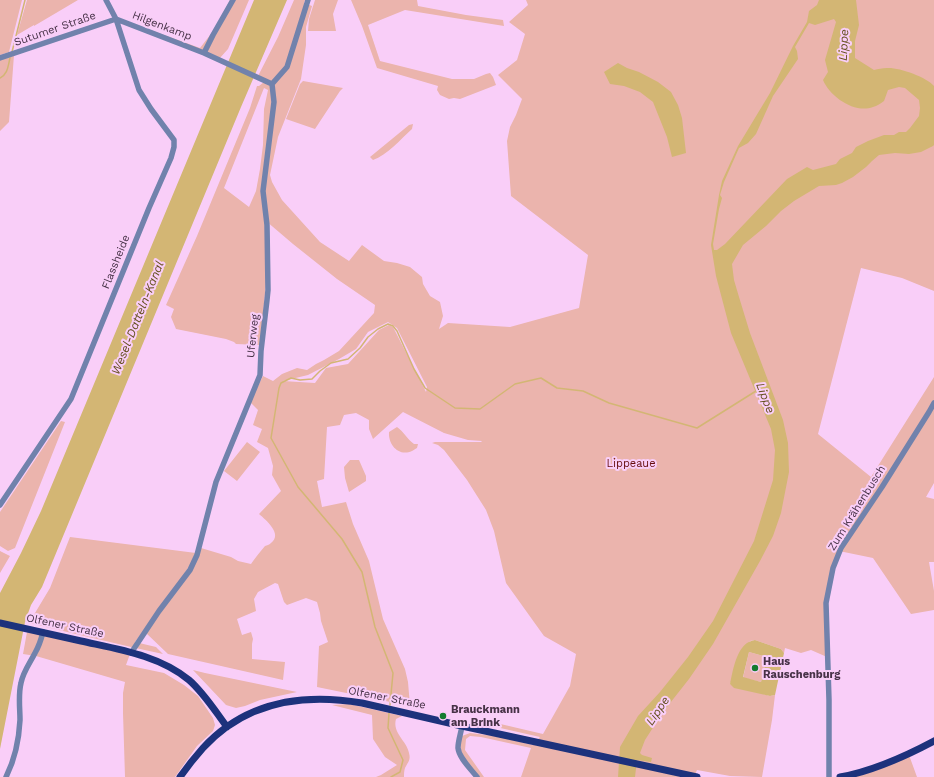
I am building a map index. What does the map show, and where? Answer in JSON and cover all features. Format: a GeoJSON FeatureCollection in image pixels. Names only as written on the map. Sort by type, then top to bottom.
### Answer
{"type":"FeatureCollection","features":[{"type":"Feature","properties":{"kind":"main road","name":"Olfener Straße"},"geometry":{"type":"LineString","coordinates":[[0,623],[123,650],[158,661],[178,672],[200,690],[227,727],[250,713],[293,701],[308,699],[357,702],[696,777]]}},
{"type":"Feature","properties":{"kind":"main road"},"geometry":{"type":"LineString","coordinates":[[180,777],[203,748],[227,727]]}},
{"type":"Feature","properties":{"kind":"main road"},"geometry":{"type":"LineString","coordinates":[[840,777],[882,766],[934,741]]}},
{"type":"Feature","properties":{"kind":"street","name":"Hilgenkamp"},"geometry":{"type":"LineString","coordinates":[[106,0],[116,19],[221,60],[272,84]]}},
{"type":"Feature","properties":{"kind":"street"},"geometry":{"type":"LineString","coordinates":[[204,53],[233,0]]}},
{"type":"Feature","properties":{"kind":"street"},"geometry":{"type":"LineString","coordinates":[[272,84],[287,67],[308,0]]}},
{"type":"Feature","properties":{"kind":"street","name":"Sutumer Straße"},"geometry":{"type":"LineString","coordinates":[[0,58],[116,19]]}},
{"type":"Feature","properties":{"kind":"street","name":"Flassheide"},"geometry":{"type":"LineString","coordinates":[[0,505],[71,398],[171,158],[174,147],[174,140],[139,90],[116,19]]}},
{"type":"Feature","properties":{"kind":"street","name":"Uferweg"},"geometry":{"type":"LineString","coordinates":[[131,653],[159,611],[190,570],[197,555],[216,482],[260,375],[261,351],[268,300],[267,225],[263,191],[274,102],[272,84]]}},
{"type":"Feature","properties":{"kind":"street","name":"Zum Krähenbusch"},"geometry":{"type":"LineString","coordinates":[[829,777],[829,700],[826,603],[833,568],[841,548],[882,487],[934,403]]}},
{"type":"Feature","properties":{"kind":"street"},"geometry":{"type":"LineString","coordinates":[[6,777],[12,763],[18,738],[21,682],[24,673],[36,652],[43,632]]}},
{"type":"Feature","properties":{"kind":"street"},"geometry":{"type":"LineString","coordinates":[[462,726],[458,750],[460,755],[477,777]]}},
{"type":"Feature","properties":{"kind":"green space"},"geometry":{"type":"Polygon","coordinates":[[[0,0],[22,0],[9,52],[0,55],[0,0]]]}},
{"type":"Feature","properties":{"kind":"green space"},"geometry":{"type":"Polygon","coordinates":[[[27,0],[78,0],[17,35],[27,0]]]}},
{"type":"Feature","properties":{"kind":"green space"},"geometry":{"type":"Polygon","coordinates":[[[230,0],[249,0],[228,49],[219,59],[145,28],[200,48],[217,26],[230,0]]]}},
{"type":"Feature","properties":{"kind":"green space","name":"Lippeaue"},"geometry":{"type":"Polygon","coordinates":[[[294,0],[305,0],[304,3],[312,6],[306,27],[306,45],[301,79],[278,137],[270,175],[272,182],[282,200],[320,242],[349,261],[362,245],[384,261],[410,267],[422,277],[423,284],[430,296],[440,302],[443,316],[439,329],[448,323],[510,327],[579,308],[588,255],[511,196],[507,141],[510,127],[522,99],[498,75],[517,60],[525,34],[509,22],[528,5],[526,0],[934,0],[934,291],[902,278],[861,268],[818,434],[871,477],[934,377],[934,483],[926,497],[934,499],[934,562],[929,562],[934,591],[934,610],[911,614],[873,558],[839,551],[827,590],[827,657],[811,650],[801,653],[785,648],[784,653],[781,649],[755,640],[750,641],[730,684],[770,696],[775,695],[762,777],[730,776],[697,770],[694,777],[521,777],[531,748],[470,736],[466,739],[465,750],[484,777],[479,777],[462,755],[460,745],[462,736],[470,733],[495,736],[533,745],[540,737],[474,722],[475,718],[543,734],[570,686],[576,654],[544,636],[506,583],[494,531],[486,510],[467,480],[444,450],[438,445],[432,443],[482,441],[468,440],[444,433],[403,412],[373,439],[369,429],[369,420],[356,413],[344,415],[340,425],[327,427],[324,479],[317,481],[322,507],[346,502],[353,524],[369,561],[383,619],[405,669],[408,682],[410,706],[317,687],[319,646],[328,642],[317,602],[306,598],[287,605],[284,602],[278,584],[275,583],[258,592],[254,599],[256,611],[237,619],[242,635],[251,632],[253,639],[252,659],[285,662],[283,680],[168,654],[146,633],[201,548],[251,564],[265,546],[270,544],[274,539],[275,536],[272,527],[259,514],[281,491],[272,475],[273,466],[268,448],[257,442],[262,429],[253,425],[258,410],[250,402],[263,376],[273,381],[282,374],[297,368],[307,370],[339,351],[374,313],[375,305],[337,279],[266,221],[267,272],[260,345],[236,344],[226,339],[176,329],[171,317],[174,309],[166,305],[197,236],[250,108],[257,86],[264,82],[275,84],[258,76],[278,37],[294,0]],[[264,88],[224,188],[249,207],[256,191],[260,169],[263,145],[264,109],[268,90],[264,88]],[[388,322],[368,332],[356,349],[339,359],[308,375],[283,381],[315,383],[326,368],[348,364],[379,330],[389,325],[393,327],[426,392],[427,387],[397,328],[388,322]]]}},
{"type":"Feature","properties":{"kind":"green space"},"geometry":{"type":"Polygon","coordinates":[[[315,0],[338,0],[333,14],[336,31],[308,31],[309,19],[315,0]]]}},
{"type":"Feature","properties":{"kind":"green space"},"geometry":{"type":"Polygon","coordinates":[[[351,0],[417,0],[418,6],[503,20],[504,26],[405,10],[368,25],[380,61],[452,79],[474,79],[490,73],[496,85],[460,99],[449,99],[440,95],[437,90],[438,86],[377,68],[351,0]]]}},
{"type":"Feature","properties":{"kind":"green space"},"geometry":{"type":"Polygon","coordinates":[[[14,55],[9,122],[0,131],[0,60],[14,55]]]}},
{"type":"Feature","properties":{"kind":"green space"},"geometry":{"type":"Polygon","coordinates":[[[303,81],[343,88],[315,129],[286,119],[300,84],[303,81]]]}},
{"type":"Feature","properties":{"kind":"green space"},"geometry":{"type":"Polygon","coordinates":[[[413,124],[412,129],[389,151],[373,160],[370,157],[409,125],[413,124]]]}},
{"type":"Feature","properties":{"kind":"green space"},"geometry":{"type":"Polygon","coordinates":[[[61,421],[65,422],[15,548],[8,551],[0,546],[0,512],[61,421]]]}},
{"type":"Feature","properties":{"kind":"green space"},"geometry":{"type":"Polygon","coordinates":[[[397,427],[414,444],[418,444],[417,448],[407,452],[395,449],[390,441],[389,432],[397,427]]]}},
{"type":"Feature","properties":{"kind":"green space"},"geometry":{"type":"Polygon","coordinates":[[[247,442],[260,452],[237,481],[224,471],[247,442]]]}},
{"type":"Feature","properties":{"kind":"green space"},"geometry":{"type":"Polygon","coordinates":[[[350,460],[359,460],[366,476],[366,481],[349,492],[344,467],[350,460]]]}},
{"type":"Feature","properties":{"kind":"green space"},"geometry":{"type":"Polygon","coordinates":[[[70,537],[196,553],[188,569],[135,642],[156,647],[163,654],[29,623],[50,588],[70,537]]]}},
{"type":"Feature","properties":{"kind":"green space"},"geometry":{"type":"Polygon","coordinates":[[[0,551],[10,556],[0,573],[0,551]]]}},
{"type":"Feature","properties":{"kind":"green space"},"geometry":{"type":"Polygon","coordinates":[[[27,632],[130,654],[126,665],[164,673],[184,685],[198,696],[213,718],[215,725],[213,731],[197,746],[175,777],[125,777],[123,693],[125,682],[36,656],[23,654],[27,632]]]}},
{"type":"Feature","properties":{"kind":"green space"},"geometry":{"type":"Polygon","coordinates":[[[749,652],[767,657],[761,682],[743,678],[749,652]]]}},
{"type":"Feature","properties":{"kind":"green space"},"geometry":{"type":"Polygon","coordinates":[[[193,670],[297,692],[260,700],[236,708],[226,705],[193,670]]]}},
{"type":"Feature","properties":{"kind":"green space"},"geometry":{"type":"Polygon","coordinates":[[[349,704],[402,716],[396,719],[395,724],[396,729],[406,745],[410,755],[404,777],[376,777],[397,765],[385,757],[373,739],[372,715],[332,705],[349,704]]]}},
{"type":"Feature","properties":{"kind":"green space"},"geometry":{"type":"Polygon","coordinates":[[[909,755],[917,777],[854,777],[909,755]]]}},
{"type":"Feature","properties":{"kind":"water","name":"Wesel-Datteln-Kanal"},"geometry":{"type":"Polygon","coordinates":[[[254,0],[287,0],[241,107],[42,587],[31,605],[25,622],[0,749],[0,593],[41,511],[254,0]]]}},
{"type":"Feature","properties":{"kind":"water","name":"Lippe"},"geometry":{"type":"Polygon","coordinates":[[[819,0],[856,0],[859,25],[855,41],[855,58],[874,70],[892,68],[905,71],[925,79],[934,86],[934,145],[921,152],[879,155],[853,177],[842,183],[836,185],[819,186],[794,201],[781,211],[743,245],[732,264],[734,280],[750,333],[783,420],[788,443],[789,472],[781,513],[773,536],[713,644],[689,679],[663,712],[645,740],[640,753],[652,758],[651,762],[637,760],[635,777],[618,777],[620,747],[638,716],[660,692],[688,657],[713,621],[754,541],[773,480],[775,450],[771,429],[731,333],[716,276],[711,245],[722,181],[738,146],[770,93],[793,46],[807,22],[809,11],[817,5],[819,0]],[[834,19],[815,25],[809,23],[795,47],[798,59],[773,96],[756,134],[748,143],[739,148],[720,195],[722,198],[713,244],[714,250],[717,250],[725,244],[787,179],[807,167],[813,170],[836,164],[840,159],[852,153],[856,147],[868,141],[884,135],[894,135],[899,132],[906,132],[919,116],[919,100],[905,88],[899,87],[888,90],[884,101],[876,106],[866,109],[851,106],[837,98],[831,92],[823,80],[828,72],[825,60],[836,22],[834,19]]]}},
{"type":"Feature","properties":{"kind":"water"},"geometry":{"type":"Polygon","coordinates":[[[618,63],[658,82],[671,92],[678,105],[682,118],[686,153],[672,157],[667,137],[653,102],[640,92],[624,86],[610,84],[604,72],[618,63]]]}},
{"type":"Feature","properties":{"kind":"water"},"geometry":{"type":"Polygon","coordinates":[[[755,640],[781,649],[784,653],[775,695],[770,696],[734,688],[730,684],[740,651],[749,642],[755,640]],[[749,652],[743,677],[761,682],[767,657],[749,652]]]}},
{"type":"Feature","properties":{"kind":"waterway"},"geometry":{"type":"LineString","coordinates":[[12,52],[25,0]]}},
{"type":"Feature","properties":{"kind":"waterway"},"geometry":{"type":"LineString","coordinates":[[0,78],[6,72],[10,58]]}},
{"type":"Feature","properties":{"kind":"waterway","name":"Lippe"},"geometry":{"type":"LineString","coordinates":[[390,705],[393,673],[375,627],[362,572],[342,539],[298,487],[271,438],[281,383],[291,378],[300,380],[312,379],[331,363],[348,359],[360,348],[368,337],[378,329],[388,324],[393,326],[397,331],[414,369],[425,388],[455,408],[480,409],[515,384],[541,378],[557,388],[583,391],[609,403],[697,428],[756,391]]}},
{"type":"Feature","properties":{"kind":"waterway"},"geometry":{"type":"LineString","coordinates":[[389,713],[388,728],[403,760],[400,772],[391,777]]}},
{"type":"Feature","properties":{"kind":"place","name":"Haus Rauschenburg"},"geometry":{"type":"Point","coordinates":[755,668]}},
{"type":"Feature","properties":{"kind":"place","name":"Brauckmann am Brink"},"geometry":{"type":"Point","coordinates":[443,716]}}]}
